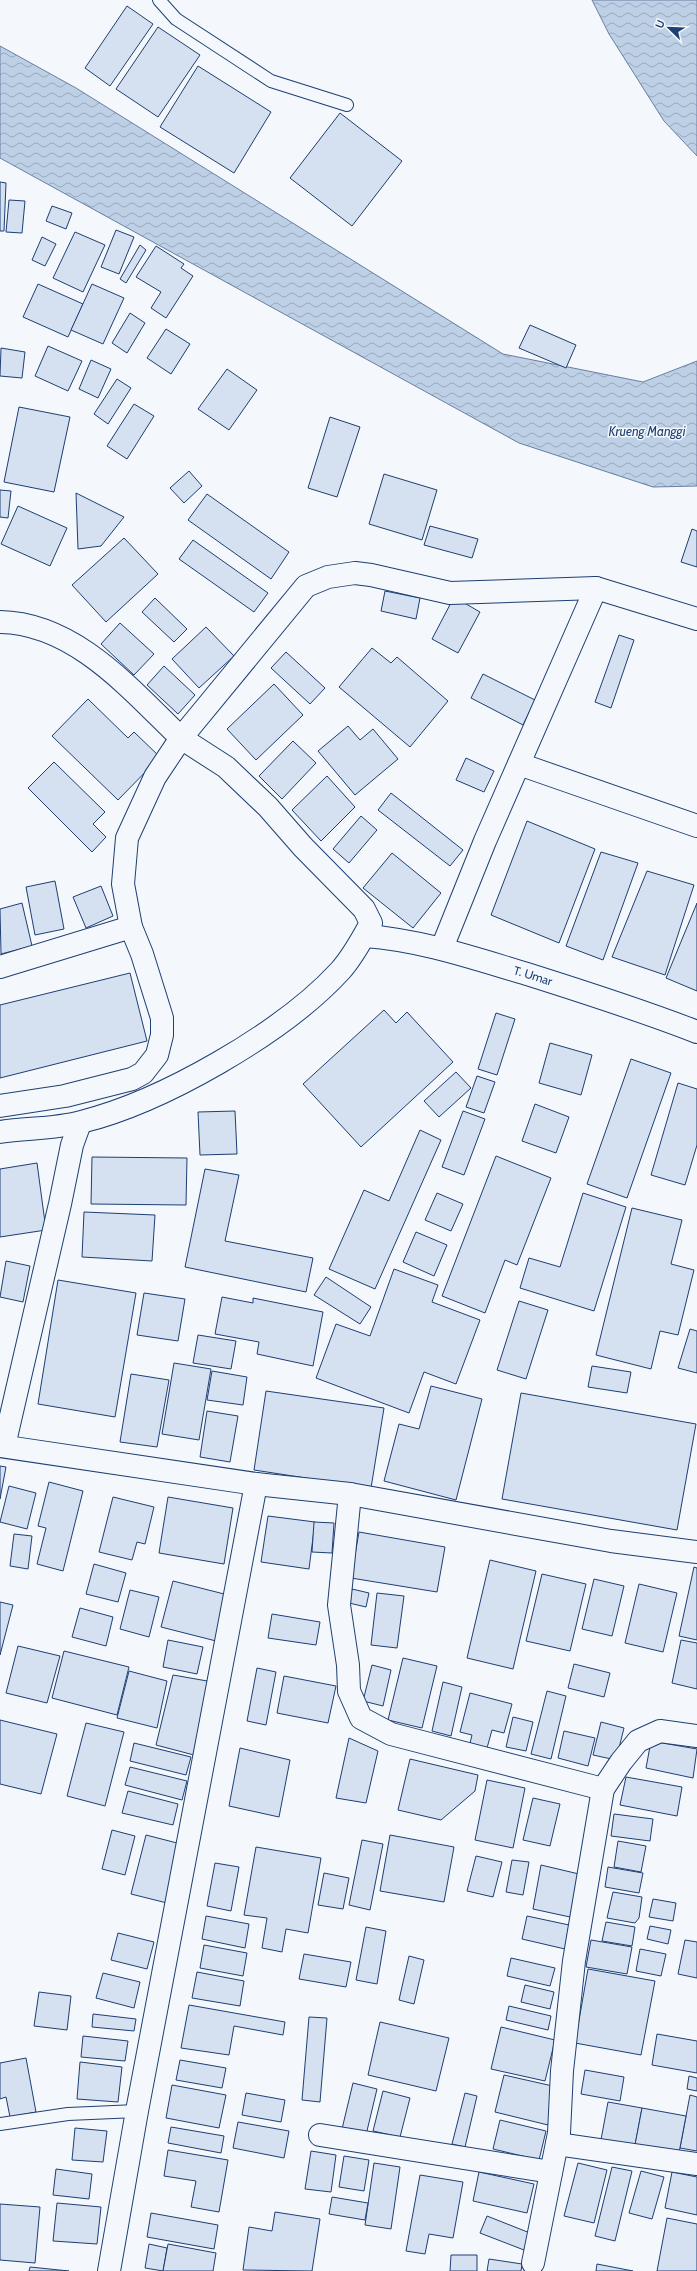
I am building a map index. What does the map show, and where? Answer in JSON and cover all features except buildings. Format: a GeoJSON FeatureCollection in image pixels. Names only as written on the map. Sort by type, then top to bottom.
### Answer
{"type":"FeatureCollection","features":[{"type":"Feature","properties":{"kind":"street"},"geometry":{"type":"LineString","coordinates":[[0,1106],[65,1096],[132,1079],[143,1073],[157,1055],[162,1035],[162,1018],[142,954],[131,927],[123,884],[127,838],[155,777],[181,738],[300,592],[315,581],[355,574],[371,575],[450,593],[596,588],[697,619]]}},
{"type":"Feature","properties":{"kind":"street"},"geometry":{"type":"LineString","coordinates":[[442,948],[519,764],[596,588]]}},
{"type":"Feature","properties":{"kind":"street"},"geometry":{"type":"LineString","coordinates":[[0,622],[30,626],[74,644],[135,694],[181,738],[226,767],[268,807],[303,847],[364,909],[371,923],[365,936],[352,952],[348,962],[327,984],[246,1047],[141,1101],[80,1123],[0,1132]]}},
{"type":"Feature","properties":{"kind":"street"},"geometry":{"type":"LineString","coordinates":[[519,764],[697,826]]}},
{"type":"Feature","properties":{"kind":"street"},"geometry":{"type":"LineString","coordinates":[[0,967],[131,927]]}},
{"type":"Feature","properties":{"kind":"street","name":"T. Umar"},"geometry":{"type":"LineString","coordinates":[[365,936],[395,938],[442,948],[654,1015],[697,1032]]}},
{"type":"Feature","properties":{"kind":"street"},"geometry":{"type":"LineString","coordinates":[[80,1123],[72,1145],[2,1446],[256,1484],[350,1494],[611,1541],[697,1552]]}},
{"type":"Feature","properties":{"kind":"street"},"geometry":{"type":"LineString","coordinates":[[109,2271],[137,2111],[256,1484]]}},
{"type":"Feature","properties":{"kind":"street"},"geometry":{"type":"LineString","coordinates":[[350,1494],[339,1605],[343,1644],[348,1665],[349,1691],[361,1718],[391,1734],[603,1789]]}},
{"type":"Feature","properties":{"kind":"street"},"geometry":{"type":"LineString","coordinates":[[533,2263],[557,2144],[562,2071],[574,1961],[603,1789],[620,1762],[638,1741],[660,1731],[674,1731],[697,1736]]}},
{"type":"Feature","properties":{"kind":"street"},"geometry":{"type":"LineString","coordinates":[[320,2135],[552,2172]]}},
{"type":"Feature","properties":{"kind":"street"},"geometry":{"type":"LineString","coordinates":[[557,2144],[697,2164]]}},
{"type":"Feature","properties":{"kind":"lane"},"geometry":{"type":"LineString","coordinates":[[159,0],[176,19],[271,81],[347,105]]}},
{"type":"Feature","properties":{"kind":"lane"},"geometry":{"type":"LineString","coordinates":[[0,2124],[68,2114],[137,2111]]}},
{"type":"Feature","properties":{"kind":"water"},"geometry":{"type":"Polygon","coordinates":[[[592,0],[697,0],[697,156],[664,121],[609,34],[592,0]]]}},
{"type":"Feature","properties":{"kind":"water","name":"Krueng Manggi"},"geometry":{"type":"Polygon","coordinates":[[[0,46],[76,88],[503,354],[643,382],[697,361],[697,486],[653,487],[519,443],[0,158],[0,46]]]}}]}
